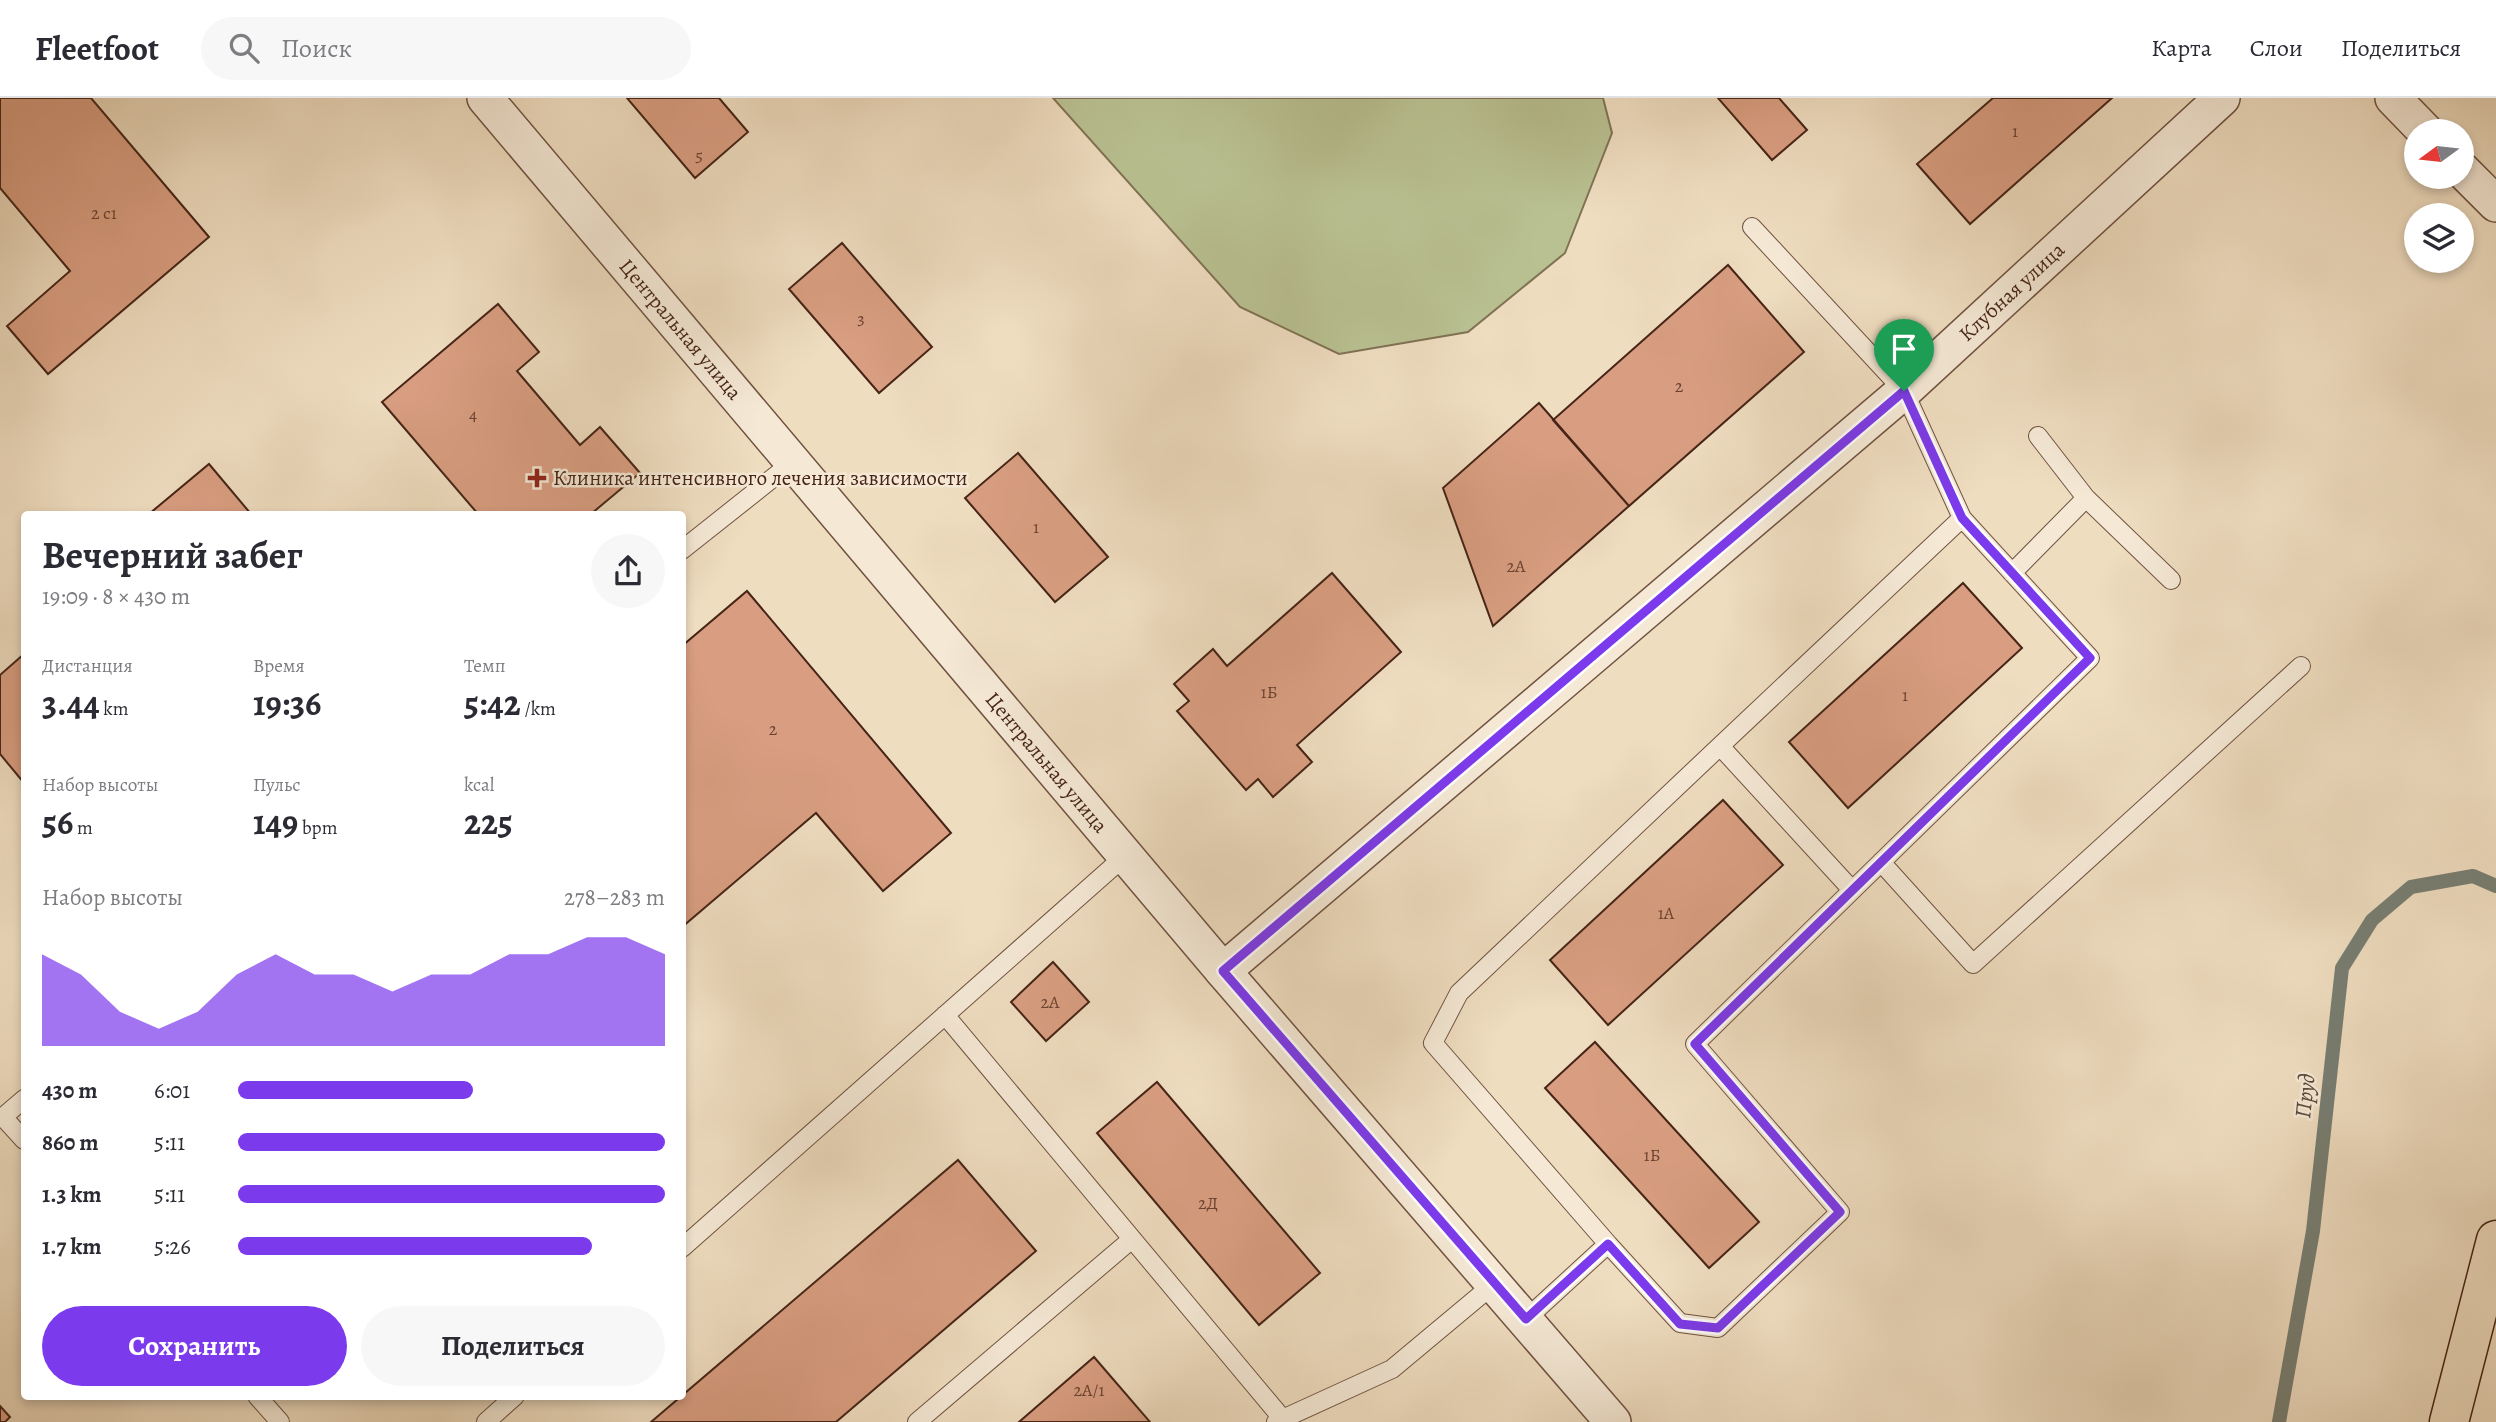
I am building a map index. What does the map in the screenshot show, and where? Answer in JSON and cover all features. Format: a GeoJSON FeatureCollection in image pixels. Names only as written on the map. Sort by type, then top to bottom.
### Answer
{"type":"FeatureCollection","features":[{"type":"Feature","properties":{"kind":"highway"},"geometry":{"type":"LineString","coordinates":[[2449,1422],[2496,1240]]}},
{"type":"Feature","properties":{"kind":"street","name":"Центральная улица"},"geometry":{"type":"LineString","coordinates":[[485,98],[1125,856],[1613,1422]]}},
{"type":"Feature","properties":{"kind":"street","name":"Клубная улица"},"geometry":{"type":"LineString","coordinates":[[1223,971],[1904,391],[2222,98]]}},
{"type":"Feature","properties":{"kind":"street"},"geometry":{"type":"LineString","coordinates":[[2393,98],[2413,119]]}},
{"type":"Feature","properties":{"kind":"street"},"geometry":{"type":"LineString","coordinates":[[2474,182],[2496,204]]}},
{"type":"Feature","properties":{"kind":"lane"},"geometry":{"type":"LineString","coordinates":[[1752,227],[1904,391],[1962,518],[2090,658],[1695,1044],[1840,1212],[1718,1328],[1680,1324],[1433,1043],[1458,993],[1962,518]]}},
{"type":"Feature","properties":{"kind":"lane"},"geometry":{"type":"LineString","coordinates":[[2038,436],[2086,498],[2171,580]]}},
{"type":"Feature","properties":{"kind":"lane"},"geometry":{"type":"LineString","coordinates":[[686,547],[793,462]]}},
{"type":"Feature","properties":{"kind":"lane"},"geometry":{"type":"LineString","coordinates":[[2012,573],[2086,498]]}},
{"type":"Feature","properties":{"kind":"lane"},"geometry":{"type":"LineString","coordinates":[[1881,862],[1973,964],[2301,666]]}},
{"type":"Feature","properties":{"kind":"lane"},"geometry":{"type":"LineString","coordinates":[[1720,746],[1852,890]]}},
{"type":"Feature","properties":{"kind":"lane"},"geometry":{"type":"LineString","coordinates":[[686,1244],[1125,856]]}},
{"type":"Feature","properties":{"kind":"lane"},"geometry":{"type":"LineString","coordinates":[[945,1015],[1132,1239],[1278,1420],[1392,1369],[1495,1283]]}},
{"type":"Feature","properties":{"kind":"lane"},"geometry":{"type":"LineString","coordinates":[[21,1102],[3,1117],[21,1137]]}},
{"type":"Feature","properties":{"kind":"lane"},"geometry":{"type":"LineString","coordinates":[[917,1422],[1132,1239]]}},
{"type":"Feature","properties":{"kind":"lane"},"geometry":{"type":"LineString","coordinates":[[1526,1319],[1608,1244]]}},
{"type":"Feature","properties":{"kind":"lane"},"geometry":{"type":"LineString","coordinates":[[261,1400],[281,1422]]}},
{"type":"Feature","properties":{"kind":"lane"},"geometry":{"type":"LineString","coordinates":[[486,1422],[511,1400]]}},
{"type":"Feature","properties":{"kind":"green space"},"geometry":{"type":"Polygon","coordinates":[[[1053,98],[1603,98],[1612,133],[1565,253],[1468,332],[1339,354],[1240,307],[1053,98]]]}},
{"type":"Feature","properties":{"kind":"building"},"geometry":{"type":"Polygon","coordinates":[[[0,98],[91,98],[209,237],[48,374],[7,326],[70,271],[0,188],[0,98]]]}},
{"type":"Feature","properties":{"kind":"building"},"geometry":{"type":"Polygon","coordinates":[[[627,98],[719,98],[748,132],[695,178],[627,98]]]}},
{"type":"Feature","properties":{"kind":"building"},"geometry":{"type":"Polygon","coordinates":[[[1718,98],[1779,98],[1807,130],[1772,160],[1718,98]]]}},
{"type":"Feature","properties":{"kind":"building"},"geometry":{"type":"Polygon","coordinates":[[[1993,98],[2112,98],[1970,224],[1917,164],[1993,98]]]}},
{"type":"Feature","properties":{"kind":"building"},"geometry":{"type":"Polygon","coordinates":[[[842,243],[932,347],[879,393],[789,289],[842,243]]]}},
{"type":"Feature","properties":{"kind":"building"},"geometry":{"type":"Polygon","coordinates":[[[1728,265],[1804,352],[1629,506],[1553,420],[1728,265]]]}},
{"type":"Feature","properties":{"kind":"building"},"geometry":{"type":"Polygon","coordinates":[[[498,304],[539,352],[517,371],[580,445],[600,427],[640,473],[595,511],[475,511],[382,402],[498,304]]]}},
{"type":"Feature","properties":{"kind":"building"},"geometry":{"type":"Polygon","coordinates":[[[1539,403],[1629,506],[1493,626],[1443,488],[1539,403]]]}},
{"type":"Feature","properties":{"kind":"building"},"geometry":{"type":"Polygon","coordinates":[[[1018,453],[1108,557],[1055,602],[965,498],[1018,453]]]}},
{"type":"Feature","properties":{"kind":"building"},"geometry":{"type":"Polygon","coordinates":[[[209,464],[248,511],[153,511],[209,464]]]}},
{"type":"Feature","properties":{"kind":"building"},"geometry":{"type":"Polygon","coordinates":[[[1332,573],[1401,652],[1297,745],[1312,762],[1273,797],[1258,779],[1246,790],[1177,711],[1189,701],[1174,684],[1213,649],[1227,666],[1332,573]]]}},
{"type":"Feature","properties":{"kind":"building"},"geometry":{"type":"Polygon","coordinates":[[[1963,583],[2022,648],[1848,808],[1789,742],[1963,583]]]}},
{"type":"Feature","properties":{"kind":"building"},"geometry":{"type":"Polygon","coordinates":[[[747,591],[951,833],[883,891],[816,813],[686,924],[686,643],[747,591]]]}},
{"type":"Feature","properties":{"kind":"building"},"geometry":{"type":"Polygon","coordinates":[[[21,657],[21,779],[0,754],[0,675],[21,657]]]}},
{"type":"Feature","properties":{"kind":"building"},"geometry":{"type":"Polygon","coordinates":[[[1723,800],[1783,865],[1608,1025],[1550,960],[1723,800]]]}},
{"type":"Feature","properties":{"kind":"building"},"geometry":{"type":"Polygon","coordinates":[[[1053,962],[1089,1002],[1046,1041],[1011,1002],[1053,962]]]}},
{"type":"Feature","properties":{"kind":"building"},"geometry":{"type":"Polygon","coordinates":[[[1595,1042],[1759,1222],[1709,1268],[1545,1088],[1595,1042]]]}},
{"type":"Feature","properties":{"kind":"building"},"geometry":{"type":"Polygon","coordinates":[[[1157,1082],[1320,1273],[1259,1325],[1097,1133],[1157,1082]]]}},
{"type":"Feature","properties":{"kind":"building"},"geometry":{"type":"Polygon","coordinates":[[[958,1160],[1036,1251],[836,1422],[651,1422],[677,1400],[686,1400],[686,1392],[958,1160]]]}},
{"type":"Feature","properties":{"kind":"building"},"geometry":{"type":"Polygon","coordinates":[[[1094,1357],[1150,1422],[1019,1422],[1094,1357]]]}},
{"type":"Feature","properties":{"kind":"building"},"geometry":{"type":"Polygon","coordinates":[[[0,1406],[10,1417],[5,1422],[0,1422],[0,1406]]]}},
{"type":"Feature","properties":{"kind":"waterway","name":"Пруд"},"geometry":{"type":"LineString","coordinates":[[2279,1422],[2313,1231],[2342,968],[2372,920],[2411,887],[2473,876],[2496,886]]}},
{"type":"Feature","properties":{"kind":"place","name":"Клиника интенсивного лечения зависимости"},"geometry":{"type":"Point","coordinates":[537,478]}},
{"type":"Feature","properties":{"kind":"route"},"geometry":{"type":"LineString","coordinates":[[1904,391],[1962,518],[2090,658],[1695,1044],[1840,1212],[1718,1328],[1680,1324],[1608,1244],[1526,1319],[1223,971],[1904,391]]}}]}
